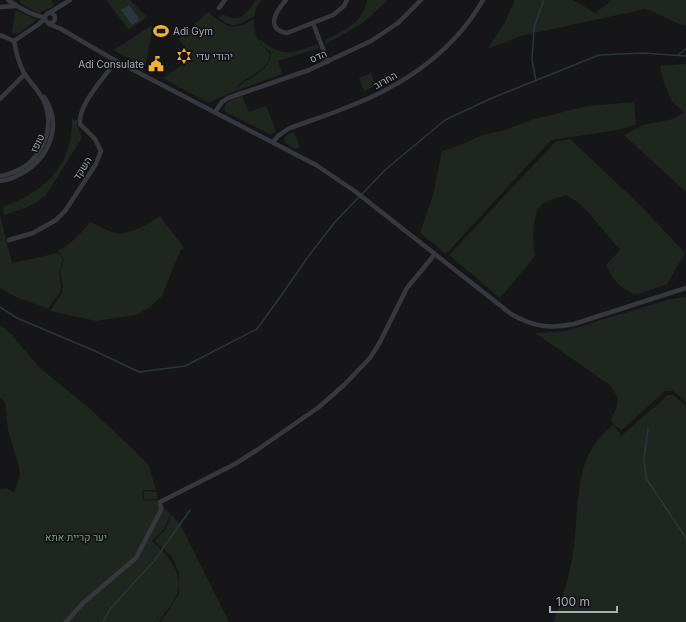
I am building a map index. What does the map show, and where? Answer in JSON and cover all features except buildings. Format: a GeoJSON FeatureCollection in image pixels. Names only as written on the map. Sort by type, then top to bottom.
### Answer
{"type":"FeatureCollection","features":[{"type":"Feature","properties":{"kind":"street"},"geometry":{"type":"LineString","coordinates":[[8,0],[16,6]]}},
{"type":"Feature","properties":{"kind":"street"},"geometry":{"type":"LineString","coordinates":[[0,35],[14,41],[46,20],[49,13],[70,0]]}},
{"type":"Feature","properties":{"kind":"street"},"geometry":{"type":"LineString","coordinates":[[219,8],[225,0]]}},
{"type":"Feature","properties":{"kind":"street"},"geometry":{"type":"LineString","coordinates":[[286,0],[274,17],[274,23],[278,29],[287,33],[339,11],[347,0]]}},
{"type":"Feature","properties":{"kind":"street","name":"הדס"},"geometry":{"type":"LineString","coordinates":[[215,112],[222,102],[228,98],[309,70],[371,41],[385,33],[409,14],[421,0]]}},
{"type":"Feature","properties":{"kind":"street","name":"החרוב"},"geometry":{"type":"LineString","coordinates":[[273,142],[278,136],[288,129],[358,103],[410,76],[437,56],[450,44],[462,31],[483,0]]}},
{"type":"Feature","properties":{"kind":"street"},"geometry":{"type":"LineString","coordinates":[[0,7],[21,7],[52,23],[59,8]]}},
{"type":"Feature","properties":{"kind":"street"},"geometry":{"type":"LineString","coordinates":[[49,13],[52,14],[61,29]]}},
{"type":"Feature","properties":{"kind":"street"},"geometry":{"type":"LineString","coordinates":[[46,20],[116,61],[316,165],[356,192],[511,314],[522,321],[546,327],[574,324],[686,288]]}},
{"type":"Feature","properties":{"kind":"street"},"geometry":{"type":"LineString","coordinates":[[313,23],[328,62]]}},
{"type":"Feature","properties":{"kind":"street","name":"טופז"},"geometry":{"type":"LineString","coordinates":[[0,180],[18,176],[30,169],[41,158],[49,144],[52,129],[52,115],[48,103],[23,71],[14,41]]}},
{"type":"Feature","properties":{"kind":"street","name":"השקד"},"geometry":{"type":"LineString","coordinates":[[9,240],[33,232],[56,220],[65,210],[96,164],[101,150],[95,139],[80,124],[81,114],[93,92],[116,61]]}},
{"type":"Feature","properties":{"kind":"street"},"geometry":{"type":"LineString","coordinates":[[1,97],[25,74]]}},
{"type":"Feature","properties":{"kind":"street","name":"טופז"},"geometry":{"type":"LineString","coordinates":[[0,176],[16,172],[27,165],[37,155],[44,142],[48,128],[48,115],[39,92]]}},
{"type":"Feature","properties":{"kind":"street"},"geometry":{"type":"LineString","coordinates":[[66,622],[83,603],[136,558],[161,510],[160,502],[234,464],[257,450],[319,407],[344,385],[370,358],[380,342],[390,319],[407,288],[435,254]]}},
{"type":"Feature","properties":{"kind":"green space"},"geometry":{"type":"Polygon","coordinates":[[[20,0],[51,0],[55,6],[38,13],[20,3],[20,0]]]}},
{"type":"Feature","properties":{"kind":"green space"},"geometry":{"type":"Polygon","coordinates":[[[106,0],[130,0],[147,17],[129,30],[106,0]]]}},
{"type":"Feature","properties":{"kind":"green space"},"geometry":{"type":"Polygon","coordinates":[[[256,0],[262,0],[257,6],[254,16],[240,24],[227,24],[218,17],[223,14],[229,17],[238,18],[246,13],[256,0]]]}},
{"type":"Feature","properties":{"kind":"green space"},"geometry":{"type":"Polygon","coordinates":[[[367,0],[388,0],[360,25],[326,44],[325,40],[346,29],[357,21],[365,8],[367,0]]]}},
{"type":"Feature","properties":{"kind":"green space"},"geometry":{"type":"Polygon","coordinates":[[[515,0],[573,0],[595,13],[612,0],[686,0],[686,26],[645,9],[521,36],[487,49],[505,22],[515,0]]]}},
{"type":"Feature","properties":{"kind":"green space"},"geometry":{"type":"Polygon","coordinates":[[[15,11],[36,19],[17,34],[12,33],[15,11]]]}},
{"type":"Feature","properties":{"kind":"green space"},"geometry":{"type":"Polygon","coordinates":[[[208,12],[230,26],[240,26],[254,19],[255,30],[258,38],[280,51],[293,52],[317,44],[319,48],[278,61],[282,74],[235,91],[208,103],[163,78],[193,57],[179,39],[208,12]],[[263,46],[270,54],[266,65],[239,85],[236,89],[258,74],[267,65],[270,59],[271,53],[263,46]]]}},
{"type":"Feature","properties":{"kind":"green space"},"geometry":{"type":"Polygon","coordinates":[[[152,25],[145,67],[113,50],[128,41],[152,25]]]}},
{"type":"Feature","properties":{"kind":"green space"},"geometry":{"type":"Polygon","coordinates":[[[686,64],[686,192],[624,135],[643,125],[673,119],[684,112],[672,102],[663,80],[660,66],[686,64]]]}},
{"type":"Feature","properties":{"kind":"green space"},"geometry":{"type":"Polygon","coordinates":[[[371,73],[376,86],[364,91],[359,78],[371,73]]]}},
{"type":"Feature","properties":{"kind":"green space"},"geometry":{"type":"Polygon","coordinates":[[[242,96],[249,112],[266,106],[276,131],[273,134],[269,134],[226,112],[224,109],[227,102],[242,96]]]}},
{"type":"Feature","properties":{"kind":"green space"},"geometry":{"type":"Polygon","coordinates":[[[634,102],[636,124],[618,130],[551,140],[446,254],[420,233],[433,195],[442,151],[461,145],[482,135],[502,131],[531,120],[587,106],[634,102]]]}},
{"type":"Feature","properties":{"kind":"green space"},"geometry":{"type":"Polygon","coordinates":[[[72,119],[77,120],[77,125],[82,138],[46,195],[32,205],[4,215],[3,207],[31,194],[53,175],[61,164],[71,136],[72,119]]]}},
{"type":"Feature","properties":{"kind":"green space"},"geometry":{"type":"Polygon","coordinates":[[[294,132],[300,147],[295,149],[289,146],[284,140],[288,134],[294,132]]]}},
{"type":"Feature","properties":{"kind":"green space"},"geometry":{"type":"Polygon","coordinates":[[[570,139],[640,205],[685,253],[667,284],[636,295],[621,286],[615,280],[606,265],[620,250],[588,212],[579,203],[566,195],[544,203],[538,208],[534,221],[535,256],[500,298],[449,255],[555,142],[570,139]]]}},
{"type":"Feature","properties":{"kind":"green space"},"geometry":{"type":"Polygon","coordinates":[[[0,215],[12,263],[58,253],[63,258],[59,273],[61,286],[60,292],[48,309],[16,297],[0,288],[0,215]]]}},
{"type":"Feature","properties":{"kind":"green space"},"geometry":{"type":"Polygon","coordinates":[[[160,216],[184,248],[181,250],[162,296],[149,308],[136,315],[96,321],[50,311],[62,293],[63,286],[60,272],[64,258],[57,251],[71,242],[90,222],[116,233],[127,233],[160,216]]]}},
{"type":"Feature","properties":{"kind":"green space"},"geometry":{"type":"Polygon","coordinates":[[[686,297],[686,402],[673,391],[665,391],[622,430],[614,425],[621,436],[668,395],[672,394],[686,406],[686,622],[553,622],[569,575],[573,555],[578,497],[585,462],[592,448],[614,424],[610,420],[616,410],[618,398],[610,385],[535,333],[567,331],[671,299],[686,297]]]}},
{"type":"Feature","properties":{"kind":"green space","name":"יער קריית אתא"},"geometry":{"type":"Polygon","coordinates":[[[0,325],[10,333],[40,368],[90,409],[149,466],[156,490],[143,490],[142,499],[148,501],[158,500],[170,514],[165,528],[152,541],[173,564],[179,586],[176,598],[159,622],[0,622],[0,489],[6,488],[14,492],[20,475],[8,430],[5,402],[0,398],[0,325]]]}},
{"type":"Feature","properties":{"kind":"green space"},"geometry":{"type":"Polygon","coordinates":[[[144,491],[157,492],[158,499],[144,499],[144,491]]]}},
{"type":"Feature","properties":{"kind":"green space"},"geometry":{"type":"Polygon","coordinates":[[[171,514],[181,526],[229,622],[161,622],[179,594],[179,573],[172,557],[155,541],[166,529],[171,514]]]}},
{"type":"Feature","properties":{"kind":"shaded area"},"geometry":{"type":"Polygon","coordinates":[[[129,5],[140,20],[132,25],[121,10],[129,5]]]}},
{"type":"Feature","properties":{"kind":"waterway"},"geometry":{"type":"LineString","coordinates":[[536,81],[532,60],[534,27],[544,0]]}},
{"type":"Feature","properties":{"kind":"waterway"},"geometry":{"type":"LineString","coordinates":[[678,55],[686,49]]}},
{"type":"Feature","properties":{"kind":"waterway"},"geometry":{"type":"LineString","coordinates":[[362,194],[385,170],[445,120],[492,98],[599,55],[643,53],[686,56]]}},
{"type":"Feature","properties":{"kind":"waterway"},"geometry":{"type":"LineString","coordinates":[[0,307],[17,318],[95,351],[139,372],[185,366],[257,329],[307,258],[335,222],[359,197]]}},
{"type":"Feature","properties":{"kind":"waterway"},"geometry":{"type":"LineString","coordinates":[[648,429],[644,458],[646,478],[686,538]]}},
{"type":"Feature","properties":{"kind":"waterway"},"geometry":{"type":"LineString","coordinates":[[103,622],[110,609],[154,561],[190,510]]}},
{"type":"Feature","properties":{"kind":"place","name":"Adi Gym"},"geometry":{"type":"Point","coordinates":[161,31]}},
{"type":"Feature","properties":{"kind":"place","name":"יהודי עדי"},"geometry":{"type":"Point","coordinates":[184,56]}},
{"type":"Feature","properties":{"kind":"place","name":"Adi Consulate"},"geometry":{"type":"Point","coordinates":[156,64]}}]}
